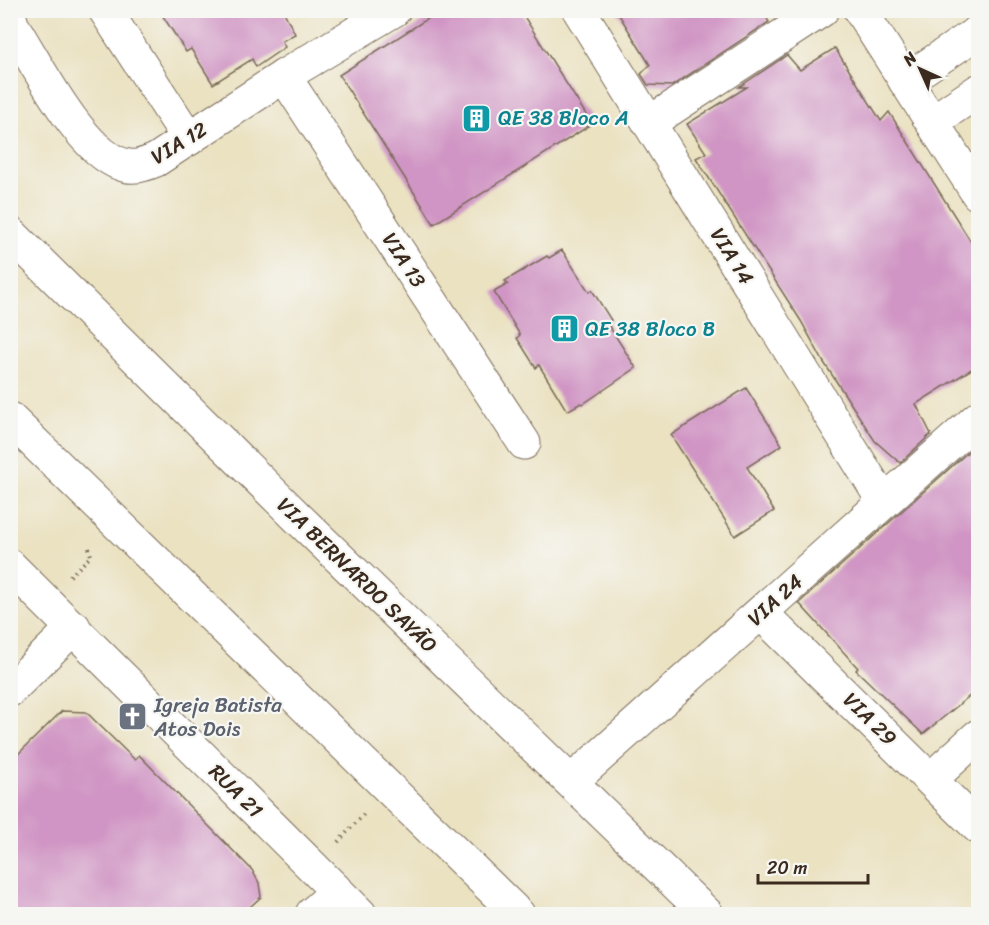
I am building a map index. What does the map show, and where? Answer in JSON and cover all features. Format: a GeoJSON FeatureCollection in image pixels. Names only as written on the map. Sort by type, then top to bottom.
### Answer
{"type":"FeatureCollection","features":[{"type":"Feature","properties":{"kind":"street"},"geometry":{"type":"LineString","coordinates":[[105,10],[189,139]]}},
{"type":"Feature","properties":{"kind":"street","name":"VIA 12"},"geometry":{"type":"LineString","coordinates":[[10,17],[12,25],[79,130],[109,159],[123,165],[141,166],[156,160],[284,76],[394,10]]}},
{"type":"Feature","properties":{"kind":"street","name":"VIA 14"},"geometry":{"type":"LineString","coordinates":[[579,10],[885,502]]}},
{"type":"Feature","properties":{"kind":"street"},"geometry":{"type":"LineString","coordinates":[[649,123],[822,10]]}},
{"type":"Feature","properties":{"kind":"street"},"geometry":{"type":"LineString","coordinates":[[860,10],[978,194]]}},
{"type":"Feature","properties":{"kind":"street"},"geometry":{"type":"LineString","coordinates":[[905,81],[978,32]]}},
{"type":"Feature","properties":{"kind":"street","name":"VIA 13"},"geometry":{"type":"LineString","coordinates":[[284,76],[524,443]]}},
{"type":"Feature","properties":{"kind":"street"},"geometry":{"type":"LineString","coordinates":[[932,122],[978,91]]}},
{"type":"Feature","properties":{"kind":"street","name":"VIA BERNARDO SAYÃO"},"geometry":{"type":"LineString","coordinates":[[10,232],[308,528],[572,781],[707,915]]}},
{"type":"Feature","properties":{"kind":"street","name":"VIA 24"},"geometry":{"type":"LineString","coordinates":[[572,781],[978,418]]}},
{"type":"Feature","properties":{"kind":"street"},"geometry":{"type":"LineString","coordinates":[[10,419],[518,915]]}},
{"type":"Feature","properties":{"kind":"street","name":"RUA 21"},"geometry":{"type":"LineString","coordinates":[[10,566],[75,627],[348,903]]}},
{"type":"Feature","properties":{"kind":"street","name":"VIA 29"},"geometry":{"type":"LineString","coordinates":[[761,613],[978,827]]}},
{"type":"Feature","properties":{"kind":"street"},"geometry":{"type":"LineString","coordinates":[[10,690],[75,627]]}},
{"type":"Feature","properties":{"kind":"street"},"geometry":{"type":"LineString","coordinates":[[931,779],[978,736]]}},
{"type":"Feature","properties":{"kind":"street"},"geometry":{"type":"LineString","coordinates":[[312,915],[348,903]]}},
{"type":"Feature","properties":{"kind":"path"},"geometry":{"type":"LineString","coordinates":[[47,600],[91,556],[88,546]]}},
{"type":"Feature","properties":{"kind":"path"},"geometry":{"type":"LineString","coordinates":[[313,868],[389,789]]}},
{"type":"Feature","properties":{"kind":"building"},"geometry":{"type":"Polygon","coordinates":[[[159,10],[283,10],[295,34],[282,41],[285,47],[256,67],[252,59],[213,84],[191,49],[186,52],[159,10]]]}},
{"type":"Feature","properties":{"kind":"building","name":"QE 38 Bloco A"},"geometry":{"type":"Polygon","coordinates":[[[441,10],[520,10],[592,124],[434,224],[339,75],[441,10]]]}},
{"type":"Feature","properties":{"kind":"building"},"geometry":{"type":"Polygon","coordinates":[[[616,10],[762,10],[769,22],[672,86],[648,85],[641,74],[650,65],[616,10]]]}},
{"type":"Feature","properties":{"kind":"building"},"geometry":{"type":"Polygon","coordinates":[[[835,48],[881,121],[889,112],[978,253],[978,365],[916,404],[931,434],[900,463],[875,441],[823,361],[801,321],[696,158],[706,153],[687,124],[747,87],[739,87],[787,55],[800,70],[835,48]]]}},
{"type":"Feature","properties":{"kind":"building","name":"QE 38 Bloco B"},"geometry":{"type":"Polygon","coordinates":[[[562,250],[589,292],[592,290],[611,320],[607,323],[636,368],[583,404],[567,411],[539,365],[536,368],[517,338],[520,335],[494,292],[508,284],[505,281],[547,256],[549,258],[562,250]]]}},
{"type":"Feature","properties":{"kind":"building"},"geometry":{"type":"Polygon","coordinates":[[[746,388],[782,445],[747,467],[774,511],[735,536],[671,435],[746,388]]]}},
{"type":"Feature","properties":{"kind":"building"},"geometry":{"type":"Polygon","coordinates":[[[978,443],[978,689],[923,734],[856,670],[858,668],[799,603],[978,443]]]}},
{"type":"Feature","properties":{"kind":"building"},"geometry":{"type":"Polygon","coordinates":[[[62,711],[86,712],[135,760],[139,755],[252,870],[259,883],[261,897],[241,915],[10,915],[10,762],[62,711]]]}},
{"type":"Feature","properties":{"kind":"place","name":"QE 38 Bloco A"},"geometry":{"type":"Point","coordinates":[477,118]}},
{"type":"Feature","properties":{"kind":"place","name":"QE 38 Bloco B"},"geometry":{"type":"Point","coordinates":[564,329]}},
{"type":"Feature","properties":{"kind":"place","name":"Igreja Batista Atos Dois"},"geometry":{"type":"Point","coordinates":[133,717]}}]}
